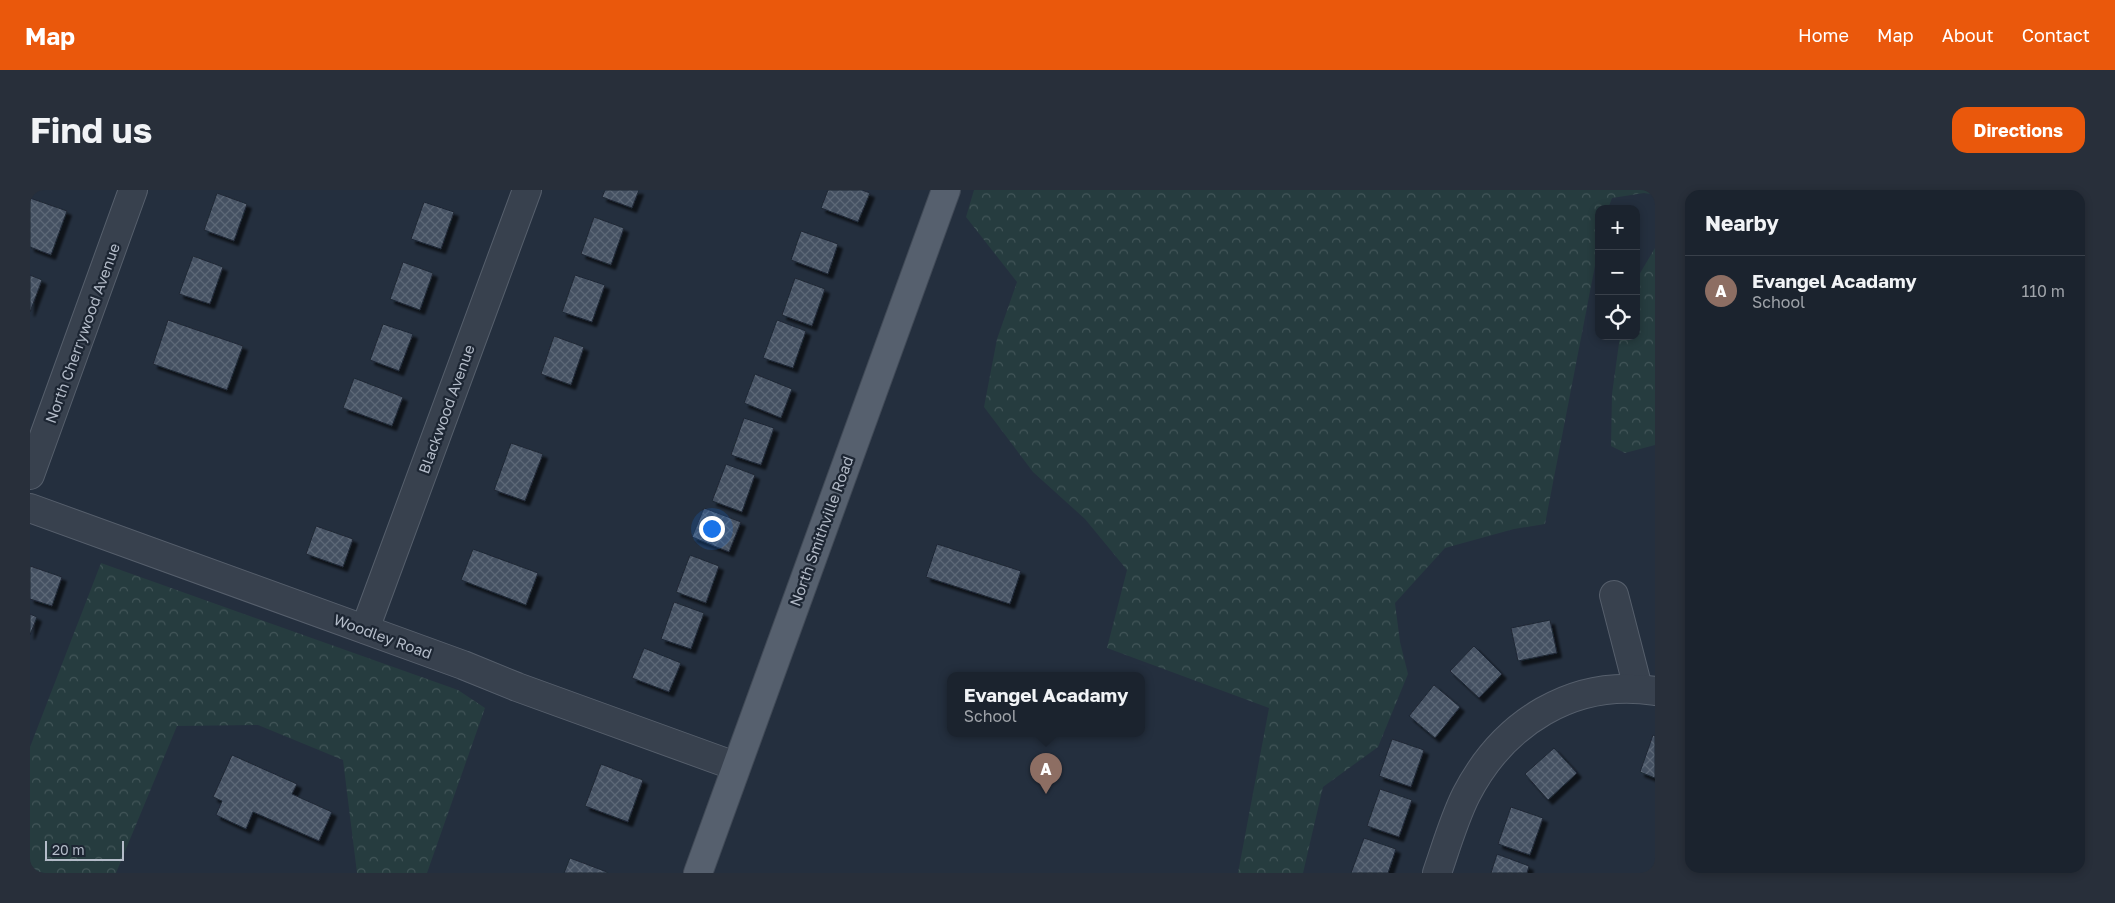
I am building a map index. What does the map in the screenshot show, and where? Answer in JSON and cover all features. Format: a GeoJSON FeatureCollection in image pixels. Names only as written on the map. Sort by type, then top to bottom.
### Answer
{"type":"FeatureCollection","features":[{"type":"Feature","properties":{"kind":"main road","name":"North Smithville Road"},"geometry":{"type":"LineString","coordinates":[[698,873],[735,766],[946,190]]}},
{"type":"Feature","properties":{"kind":"street","name":"North Cherrywood Avenue"},"geometry":{"type":"LineString","coordinates":[[30,475],[133,190]]}},
{"type":"Feature","properties":{"kind":"street","name":"Blackwood Avenue"},"geometry":{"type":"LineString","coordinates":[[365,629],[527,190]]}},
{"type":"Feature","properties":{"kind":"street","name":"Woodley Road"},"geometry":{"type":"LineString","coordinates":[[30,508],[735,766]]}},
{"type":"Feature","properties":{"kind":"street"},"geometry":{"type":"LineString","coordinates":[[1436,873],[1466,796],[1485,764],[1511,734],[1527,720],[1571,697],[1600,690],[1646,690],[1614,595]]}},
{"type":"Feature","properties":{"kind":"green space"},"geometry":{"type":"Polygon","coordinates":[[[974,190],[1655,190],[1655,195],[1644,193],[1612,198],[1609,205],[1595,205],[1595,266],[1545,524],[1514,529],[1445,548],[1395,603],[1400,642],[1408,674],[1378,747],[1323,787],[1303,873],[1238,873],[1269,708],[1107,648],[1127,570],[1085,519],[1033,472],[984,407],[997,339],[1017,282],[966,217],[974,190]]]}},
{"type":"Feature","properties":{"kind":"green space"},"geometry":{"type":"Polygon","coordinates":[[[1655,248],[1655,445],[1625,453],[1611,446],[1612,394],[1619,340],[1640,340],[1640,273],[1655,248]]]}},
{"type":"Feature","properties":{"kind":"green space"},"geometry":{"type":"Polygon","coordinates":[[[101,563],[458,690],[485,708],[427,873],[357,873],[343,760],[258,725],[177,726],[116,873],[30,873],[30,747],[101,563]]]}},
{"type":"Feature","properties":{"kind":"building"},"geometry":{"type":"Polygon","coordinates":[[[605,190],[639,190],[632,208],[602,197],[605,190]]]}},
{"type":"Feature","properties":{"kind":"building"},"geometry":{"type":"Polygon","coordinates":[[[828,190],[862,190],[870,193],[858,222],[821,208],[828,190]]]}},
{"type":"Feature","properties":{"kind":"building"},"geometry":{"type":"Polygon","coordinates":[[[217,193],[247,204],[234,241],[204,230],[217,193]]]}},
{"type":"Feature","properties":{"kind":"building"},"geometry":{"type":"Polygon","coordinates":[[[30,198],[67,211],[51,255],[30,247],[30,198]]]}},
{"type":"Feature","properties":{"kind":"building"},"geometry":{"type":"Polygon","coordinates":[[[424,202],[454,212],[441,249],[411,239],[424,202]]]}},
{"type":"Feature","properties":{"kind":"building"},"geometry":{"type":"Polygon","coordinates":[[[594,217],[624,228],[611,265],[581,254],[594,217]]]}},
{"type":"Feature","properties":{"kind":"building"},"geometry":{"type":"Polygon","coordinates":[[[801,231],[838,244],[828,274],[791,260],[801,231]]]}},
{"type":"Feature","properties":{"kind":"building"},"geometry":{"type":"Polygon","coordinates":[[[193,256],[223,267],[210,304],[179,294],[193,256]]]}},
{"type":"Feature","properties":{"kind":"building"},"geometry":{"type":"Polygon","coordinates":[[[403,262],[433,273],[420,310],[390,299],[403,262]]]}},
{"type":"Feature","properties":{"kind":"building"},"geometry":{"type":"Polygon","coordinates":[[[30,275],[42,280],[30,312],[30,275]]]}},
{"type":"Feature","properties":{"kind":"building"},"geometry":{"type":"Polygon","coordinates":[[[575,275],[605,285],[592,322],[562,312],[575,275]]]}},
{"type":"Feature","properties":{"kind":"building"},"geometry":{"type":"Polygon","coordinates":[[[795,278],[825,289],[812,326],[782,315],[795,278]]]}},
{"type":"Feature","properties":{"kind":"building"},"geometry":{"type":"Polygon","coordinates":[[[168,320],[243,346],[227,390],[153,364],[168,320]]]}},
{"type":"Feature","properties":{"kind":"building"},"geometry":{"type":"Polygon","coordinates":[[[777,320],[806,331],[793,368],[763,358],[777,320]]]}},
{"type":"Feature","properties":{"kind":"building"},"geometry":{"type":"Polygon","coordinates":[[[383,324],[413,334],[399,371],[370,360],[383,324]]]}},
{"type":"Feature","properties":{"kind":"building"},"geometry":{"type":"Polygon","coordinates":[[[554,336],[584,347],[571,385],[541,374],[554,336]]]}},
{"type":"Feature","properties":{"kind":"building"},"geometry":{"type":"Polygon","coordinates":[[[755,374],[792,389],[781,418],[744,403],[755,374]]]}},
{"type":"Feature","properties":{"kind":"building"},"geometry":{"type":"Polygon","coordinates":[[[354,378],[403,397],[392,426],[343,408],[354,378]]]}},
{"type":"Feature","properties":{"kind":"building"},"geometry":{"type":"Polygon","coordinates":[[[744,418],[774,428],[761,465],[731,455],[744,418]]]}},
{"type":"Feature","properties":{"kind":"building"},"geometry":{"type":"Polygon","coordinates":[[[511,443],[543,454],[525,501],[494,490],[511,443]]]}},
{"type":"Feature","properties":{"kind":"building"},"geometry":{"type":"Polygon","coordinates":[[[726,464],[755,475],[742,512],[712,501],[726,464]]]}},
{"type":"Feature","properties":{"kind":"building"},"geometry":{"type":"Polygon","coordinates":[[[704,508],[741,522],[729,552],[692,537],[704,508]]]}},
{"type":"Feature","properties":{"kind":"building"},"geometry":{"type":"Polygon","coordinates":[[[316,526],[353,539],[343,567],[306,554],[316,526]]]}},
{"type":"Feature","properties":{"kind":"building"},"geometry":{"type":"Polygon","coordinates":[[[937,544],[1021,571],[1010,604],[926,577],[937,544]]]}},
{"type":"Feature","properties":{"kind":"building"},"geometry":{"type":"Polygon","coordinates":[[[473,549],[538,573],[526,605],[461,580],[473,549]]]}},
{"type":"Feature","properties":{"kind":"building"},"geometry":{"type":"Polygon","coordinates":[[[690,555],[719,566],[706,603],[676,592],[690,555]]]}},
{"type":"Feature","properties":{"kind":"building"},"geometry":{"type":"Polygon","coordinates":[[[30,566],[62,577],[52,606],[30,599],[30,566]]]}},
{"type":"Feature","properties":{"kind":"building"},"geometry":{"type":"Polygon","coordinates":[[[674,602],[704,613],[691,649],[661,639],[674,602]]]}},
{"type":"Feature","properties":{"kind":"building"},"geometry":{"type":"Polygon","coordinates":[[[30,614],[37,617],[30,635],[30,614]]]}},
{"type":"Feature","properties":{"kind":"building"},"geometry":{"type":"Polygon","coordinates":[[[1550,620],[1557,653],[1518,661],[1511,628],[1550,620]]]}},
{"type":"Feature","properties":{"kind":"building"},"geometry":{"type":"Polygon","coordinates":[[[1474,646],[1502,674],[1479,698],[1450,671],[1474,646]]]}},
{"type":"Feature","properties":{"kind":"building"},"geometry":{"type":"Polygon","coordinates":[[[644,648],[681,663],[669,692],[632,678],[644,648]]]}},
{"type":"Feature","properties":{"kind":"building"},"geometry":{"type":"Polygon","coordinates":[[[1434,685],[1460,707],[1435,738],[1409,716],[1434,685]]]}},
{"type":"Feature","properties":{"kind":"building"},"geometry":{"type":"Polygon","coordinates":[[[1653,735],[1655,736],[1655,778],[1640,772],[1653,735]]]}},
{"type":"Feature","properties":{"kind":"building"},"geometry":{"type":"Polygon","coordinates":[[[1392,739],[1424,750],[1411,787],[1379,776],[1392,739]]]}},
{"type":"Feature","properties":{"kind":"building"},"geometry":{"type":"Polygon","coordinates":[[[1554,748],[1577,773],[1548,800],[1525,774],[1554,748]]]}},
{"type":"Feature","properties":{"kind":"building"},"geometry":{"type":"Polygon","coordinates":[[[232,755],[297,784],[292,794],[332,812],[319,841],[253,812],[246,829],[216,815],[222,801],[213,797],[232,755]]]}},
{"type":"Feature","properties":{"kind":"building"},"geometry":{"type":"Polygon","coordinates":[[[601,764],[643,780],[628,822],[585,806],[601,764]]]}},
{"type":"Feature","properties":{"kind":"building"},"geometry":{"type":"Polygon","coordinates":[[[1380,789],[1412,800],[1399,837],[1367,826],[1380,789]]]}},
{"type":"Feature","properties":{"kind":"building"},"geometry":{"type":"Polygon","coordinates":[[[1511,807],[1543,818],[1530,855],[1498,844],[1511,807]]]}},
{"type":"Feature","properties":{"kind":"building"},"geometry":{"type":"Polygon","coordinates":[[[1364,838],[1396,849],[1388,873],[1351,873],[1364,838]]]}},
{"type":"Feature","properties":{"kind":"building"},"geometry":{"type":"Polygon","coordinates":[[[1497,854],[1529,866],[1527,873],[1491,873],[1497,854]]]}},
{"type":"Feature","properties":{"kind":"building"},"geometry":{"type":"Polygon","coordinates":[[[570,858],[607,872],[607,873],[564,873],[570,858]]]}},
{"type":"Feature","properties":{"kind":"place","name":"Evangel Acadamy"},"geometry":{"type":"Point","coordinates":[1046,794]}}]}
